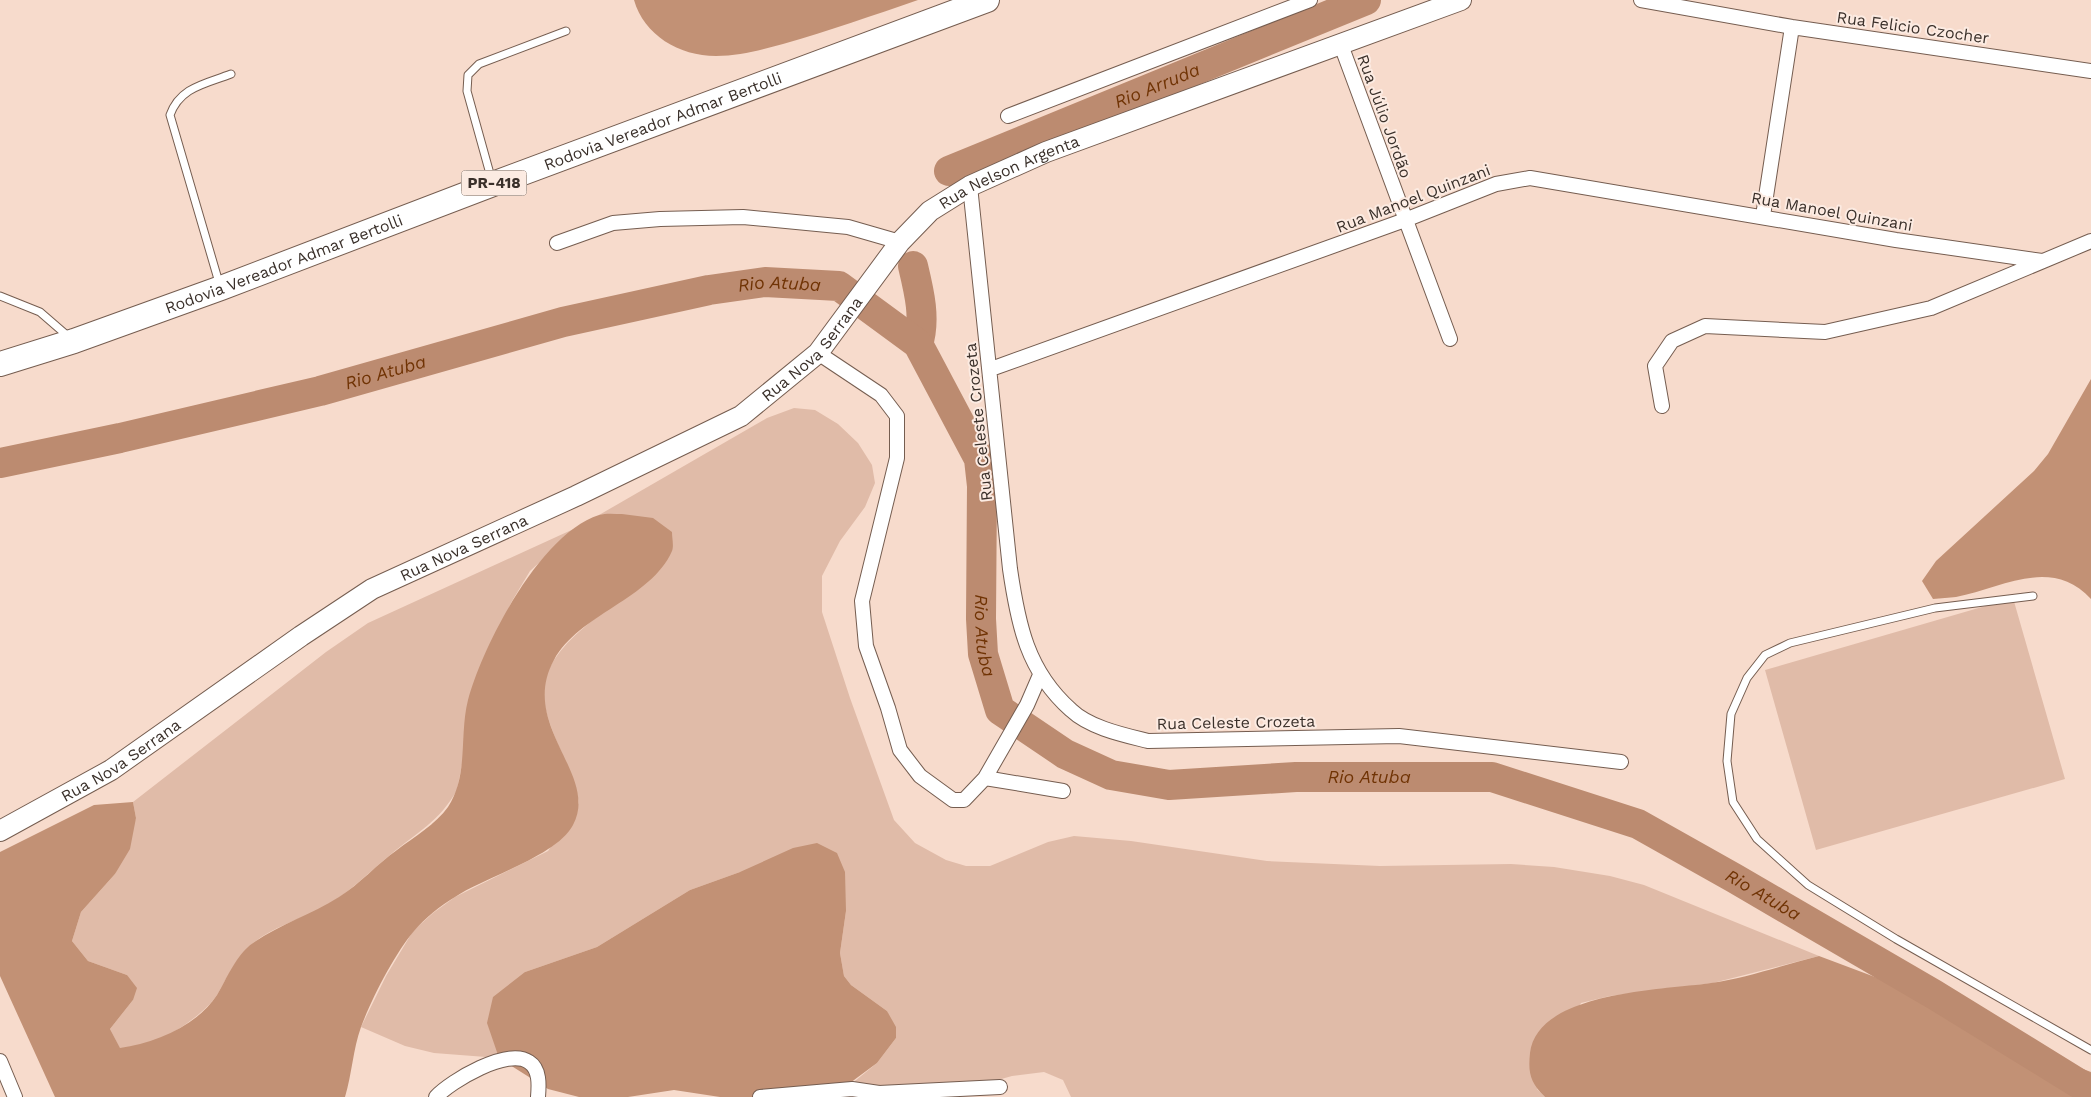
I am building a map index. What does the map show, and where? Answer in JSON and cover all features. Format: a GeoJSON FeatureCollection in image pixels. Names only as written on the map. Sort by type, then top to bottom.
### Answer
{"type":"FeatureCollection","features":[{"type":"Feature","properties":{"kind":"highway","name":"Rodovia Vereador Admar Bertolli"},"geometry":{"type":"LineString","coordinates":[[0,364],[74,341],[221,288],[493,184],[987,0]]}},
{"type":"Feature","properties":{"kind":"main road","name":"Rua Nelson Argenta"},"geometry":{"type":"LineString","coordinates":[[900,242],[930,211],[970,186],[1046,152],[1459,0]]}},
{"type":"Feature","properties":{"kind":"main road","name":"Rua Nova Serrana"},"geometry":{"type":"LineString","coordinates":[[0,831],[111,770],[301,636],[372,589],[576,496],[741,416],[824,345],[900,242]]}},
{"type":"Feature","properties":{"kind":"street"},"geometry":{"type":"LineString","coordinates":[[1008,116],[1310,0]]}},
{"type":"Feature","properties":{"kind":"street","name":"Rua Felicio Czocher"},"geometry":{"type":"LineString","coordinates":[[1642,0],[1792,27],[2091,72]]}},
{"type":"Feature","properties":{"kind":"street"},"geometry":{"type":"LineString","coordinates":[[1763,216],[1792,27]]}},
{"type":"Feature","properties":{"kind":"street","name":"Rua Júlio Jordão"},"geometry":{"type":"LineString","coordinates":[[1341,45],[1450,339]]}},
{"type":"Feature","properties":{"kind":"street","name":"Rua Manoel Quinzani"},"geometry":{"type":"LineString","coordinates":[[991,369],[1405,220],[1496,184],[1530,178],[1896,240],[2042,261]]}},
{"type":"Feature","properties":{"kind":"street","name":"Rua Celeste Crozeta"},"geometry":{"type":"LineString","coordinates":[[970,186],[991,369],[1010,569],[1019,625],[1040,675],[1071,711],[1109,731],[1148,741],[1399,736],[1621,762]]}},
{"type":"Feature","properties":{"kind":"street"},"geometry":{"type":"LineString","coordinates":[[557,244],[612,223],[660,219],[743,217],[848,227],[900,242]]}},
{"type":"Feature","properties":{"kind":"street"},"geometry":{"type":"LineString","coordinates":[[1662,406],[1655,366],[1672,341],[1705,326],[1825,332],[1931,308],[2091,241]]}},
{"type":"Feature","properties":{"kind":"street"},"geometry":{"type":"LineString","coordinates":[[824,345],[880,395],[897,416],[897,458],[862,602],[866,646],[888,708],[900,750],[920,776],[953,800],[964,800],[985,778],[1027,705],[1040,675]]}},
{"type":"Feature","properties":{"kind":"street"},"geometry":{"type":"LineString","coordinates":[[985,778],[1063,791]]}},
{"type":"Feature","properties":{"kind":"street"},"geometry":{"type":"LineString","coordinates":[[436,1097],[462,1076],[492,1063],[518,1057],[530,1062],[539,1079],[538,1097]]}},
{"type":"Feature","properties":{"kind":"street"},"geometry":{"type":"LineString","coordinates":[[0,1061],[15,1097]]}},
{"type":"Feature","properties":{"kind":"street"},"geometry":{"type":"LineString","coordinates":[[760,1097],[852,1093],[881,1095],[1000,1087]]}},
{"type":"Feature","properties":{"kind":"lane"},"geometry":{"type":"LineString","coordinates":[[493,184],[467,91],[468,75],[479,64],[566,31]]}},
{"type":"Feature","properties":{"kind":"lane"},"geometry":{"type":"LineString","coordinates":[[221,288],[170,115],[175,102],[188,90],[231,74]]}},
{"type":"Feature","properties":{"kind":"lane"},"geometry":{"type":"LineString","coordinates":[[0,296],[40,312],[74,341]]}},
{"type":"Feature","properties":{"kind":"lane"},"geometry":{"type":"LineString","coordinates":[[2033,596],[1935,608],[1790,643],[1765,655],[1747,678],[1731,714],[1727,761],[1734,802],[1757,839],[1808,885],[1896,939],[2091,1050]]}},
{"type":"Feature","properties":{"kind":"shaded area"},"geometry":{"type":"Polygon","coordinates":[[[634,0],[918,0],[783,44],[742,54],[716,56],[689,52],[676,48],[665,41],[646,24],[634,0]]]}},
{"type":"Feature","properties":{"kind":"shaded area"},"geometry":{"type":"Polygon","coordinates":[[[2091,379],[2091,599],[2076,586],[2060,579],[2043,577],[2008,582],[1956,597],[1933,599],[1922,581],[1936,561],[2034,471],[2048,454],[2091,379]]]}},
{"type":"Feature","properties":{"kind":"shaded area"},"geometry":{"type":"Polygon","coordinates":[[[794,408],[815,410],[838,424],[858,443],[872,465],[875,483],[865,507],[840,541],[822,576],[822,612],[850,698],[894,820],[915,843],[946,860],[966,866],[990,866],[1048,842],[1074,836],[1131,841],[1267,861],[1380,866],[1511,864],[1554,867],[1610,876],[1644,885],[1819,956],[1713,983],[1610,996],[1581,1003],[1537,1089],[1545,1097],[1071,1097],[1063,1080],[1044,1072],[1012,1076],[959,1091],[850,1085],[877,1063],[896,1038],[887,1011],[851,985],[844,976],[840,953],[846,911],[740,872],[690,890],[597,947],[525,972],[499,1058],[434,1053],[405,1046],[361,1027],[386,976],[413,931],[455,897],[548,851],[579,803],[570,771],[553,731],[545,706],[543,695],[545,680],[553,663],[564,647],[579,632],[661,568],[622,514],[599,515],[767,418],[794,408]]]}},
{"type":"Feature","properties":{"kind":"shaded area"},"geometry":{"type":"Polygon","coordinates":[[[622,514],[653,518],[672,532],[673,549],[662,568],[648,582],[580,630],[565,644],[554,660],[546,684],[546,706],[551,728],[576,787],[578,806],[573,825],[565,836],[552,847],[468,889],[433,912],[414,931],[392,964],[365,1016],[356,1044],[345,1097],[55,1097],[0,976],[0,852],[94,805],[133,802],[136,818],[130,849],[115,874],[81,912],[72,941],[88,961],[127,975],[137,988],[133,1000],[110,1029],[120,1048],[161,1037],[187,1024],[209,1006],[237,960],[253,943],[347,892],[431,825],[443,813],[455,795],[459,782],[465,713],[468,700],[487,650],[517,593],[556,544],[577,526],[599,515],[622,514]]]}},
{"type":"Feature","properties":{"kind":"shaded area"},"geometry":{"type":"Polygon","coordinates":[[[578,527],[530,571],[512,601],[481,667],[457,790],[443,810],[427,826],[337,899],[258,939],[236,962],[212,1002],[188,1022],[171,1034],[154,1042],[120,1049],[110,1029],[133,1000],[127,975],[88,961],[72,941],[81,912],[115,874],[136,818],[133,802],[326,652],[368,623],[578,527]]]}},
{"type":"Feature","properties":{"kind":"shaded area"},"geometry":{"type":"Polygon","coordinates":[[[2013,598],[2065,779],[1816,850],[1765,670],[2013,598]]]}},
{"type":"Feature","properties":{"kind":"shaded area"},"geometry":{"type":"Polygon","coordinates":[[[817,843],[837,853],[845,872],[846,911],[840,953],[844,976],[851,985],[887,1011],[896,1027],[896,1038],[877,1063],[831,1097],[720,1097],[674,1090],[628,1097],[579,1097],[548,1089],[499,1058],[487,1023],[493,997],[525,972],[597,947],[690,890],[740,872],[793,848],[817,843]]]}},
{"type":"Feature","properties":{"kind":"shaded area"},"geometry":{"type":"Polygon","coordinates":[[[1819,956],[1883,980],[2009,1041],[2091,1072],[2091,1097],[1545,1097],[1533,1082],[1529,1066],[1530,1053],[1538,1032],[1555,1017],[1578,1005],[1606,997],[1635,992],[1724,981],[1819,956]]]}},
{"type":"Feature","properties":{"kind":"waterway","name":"Rio Arruda"},"geometry":{"type":"LineString","coordinates":[[949,171],[1366,0]]}},
{"type":"Feature","properties":{"kind":"waterway","name":"Rio Arruda"},"geometry":{"type":"LineString","coordinates":[[913,266],[922,315],[918,344]]}},
{"type":"Feature","properties":{"kind":"waterway","name":"Rio Atuba"},"geometry":{"type":"LineString","coordinates":[[0,463],[120,438],[320,391],[563,322],[709,290],[765,282],[839,286],[918,344],[979,459],[982,486],[981,619],[983,654],[1000,710],[1065,754],[1111,775],[1169,785],[1296,777],[1492,777],[1638,824],[1935,995],[2091,1091]]}}]}
